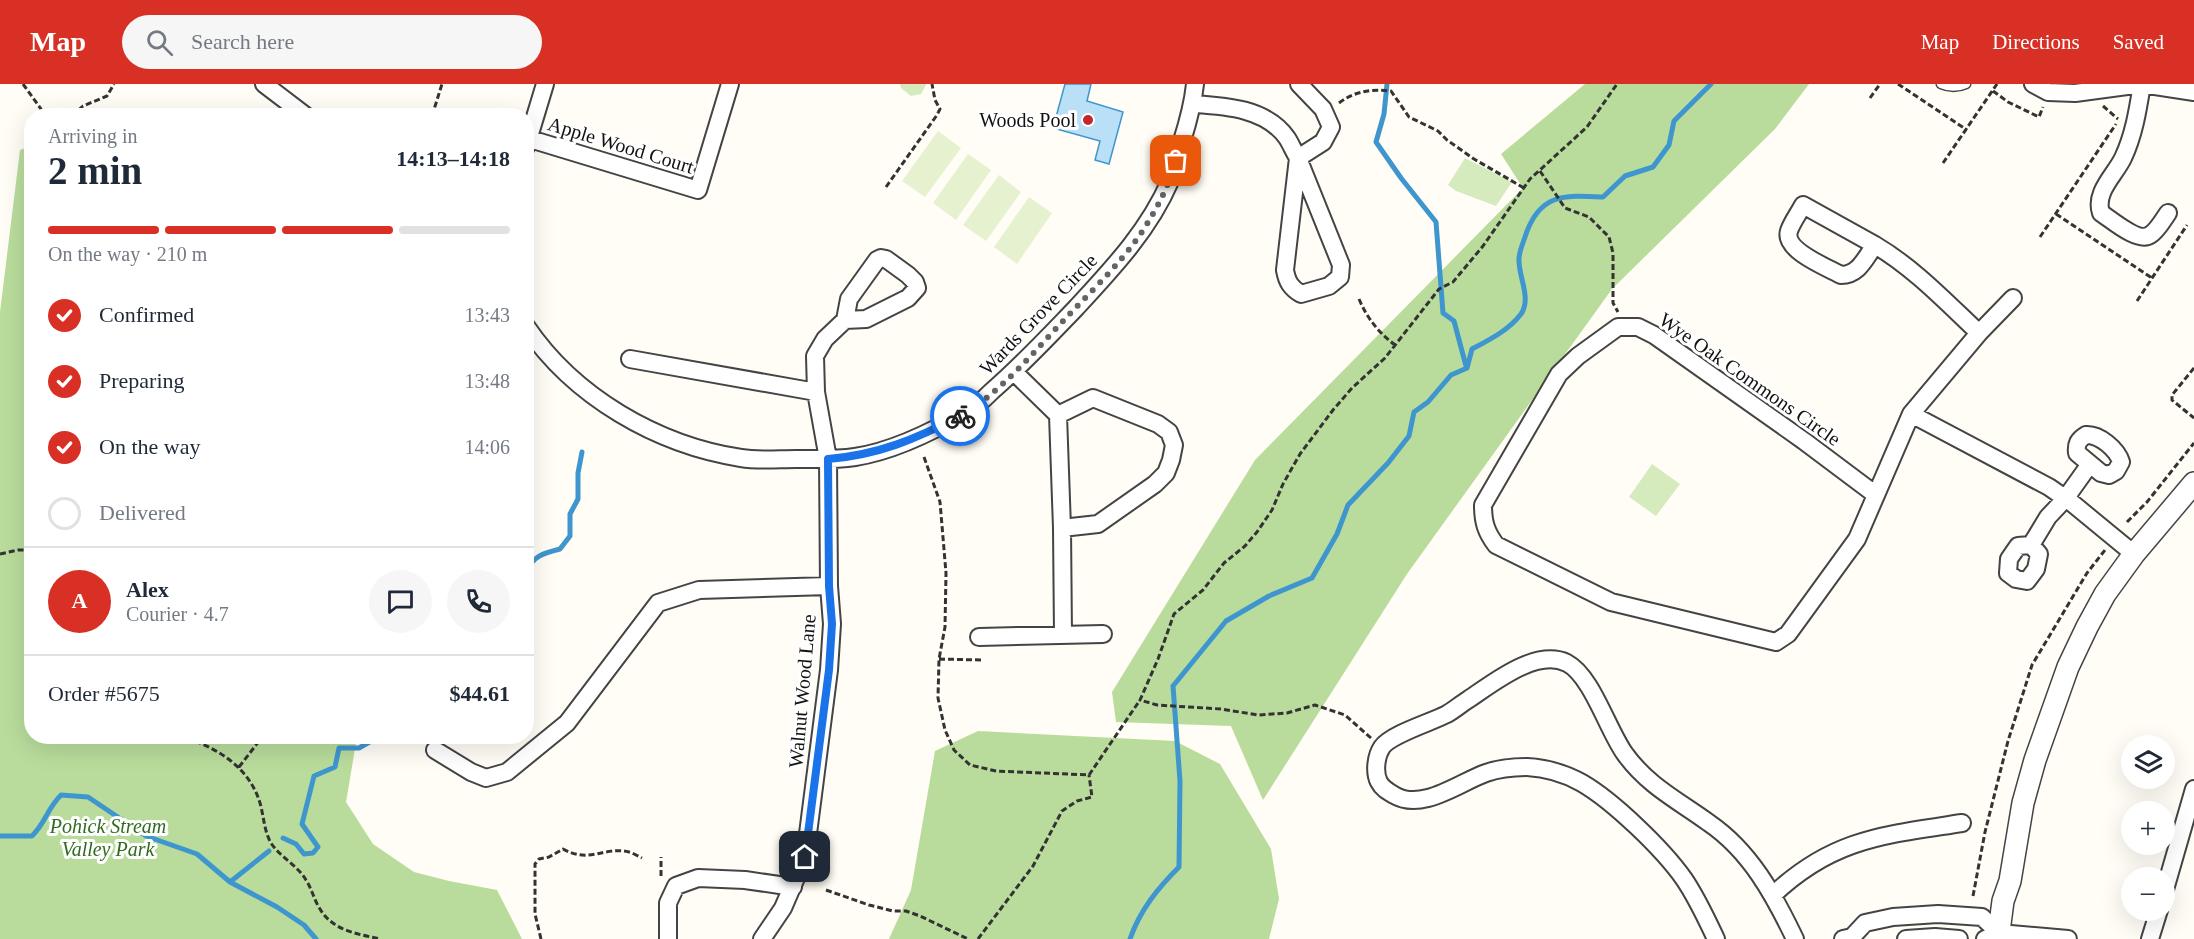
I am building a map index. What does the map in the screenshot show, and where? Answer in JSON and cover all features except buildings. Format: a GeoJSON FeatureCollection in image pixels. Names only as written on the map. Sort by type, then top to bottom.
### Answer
{"type":"FeatureCollection","features":[{"type":"Feature","properties":{"kind":"street"},"geometry":{"type":"LineString","coordinates":[[264,84],[296,108]]}},
{"type":"Feature","properties":{"kind":"street"},"geometry":{"type":"LineString","coordinates":[[534,121],[544,84]]}},
{"type":"Feature","properties":{"kind":"street","name":"Apple Wood Court"},"geometry":{"type":"LineString","coordinates":[[534,145],[698,190],[730,84]]}},
{"type":"Feature","properties":{"kind":"street","name":"Wards Grove Circle"},"geometry":{"type":"LineString","coordinates":[[534,336],[546,352],[587,390],[609,406],[654,432],[685,445],[744,459],[828,459],[855,457],[921,436],[970,410],[1014,372],[1109,272],[1150,220],[1171,180],[1193,104],[1194,84]]}},
{"type":"Feature","properties":{"kind":"street"},"geometry":{"type":"LineString","coordinates":[[1298,158],[1323,142],[1331,126],[1323,109],[1299,84]]}},
{"type":"Feature","properties":{"kind":"street"},"geometry":{"type":"LineString","coordinates":[[2033,84],[2048,92],[2074,93],[2142,84],[2194,92]]}},
{"type":"Feature","properties":{"kind":"street"},"geometry":{"type":"LineString","coordinates":[[2142,84],[2136,121],[2123,157],[2100,196],[2099,206],[2101,213],[2136,236],[2144,238],[2152,235],[2168,213]]}},
{"type":"Feature","properties":{"kind":"street"},"geometry":{"type":"LineString","coordinates":[[1193,104],[1243,110],[1262,117],[1286,136],[1298,158],[1341,265],[1340,277],[1329,286],[1301,294],[1286,280],[1285,270],[1298,158]]}},
{"type":"Feature","properties":{"kind":"street"},"geometry":{"type":"LineString","coordinates":[[1875,245],[1856,272],[1841,275],[1792,247],[1788,238],[1789,230],[1803,205],[1875,245],[1911,270],[1979,333]]}},
{"type":"Feature","properties":{"kind":"street","name":"Wye Oak Commons Circle"},"geometry":{"type":"LineString","coordinates":[[1876,495],[1654,335],[1638,327],[1618,327],[1578,356],[1559,374],[1484,505],[1483,520],[1487,533],[1497,545],[1611,602],[1776,642],[1788,634],[1857,539],[1911,414],[1979,333],[2013,298]]}},
{"type":"Feature","properties":{"kind":"street","name":"Walnut Wood Lane"},"geometry":{"type":"LineString","coordinates":[[762,939],[783,908],[805,857],[829,670],[832,624],[829,586],[828,459],[816,392],[815,356],[825,339],[845,320]]}},
{"type":"Feature","properties":{"kind":"street"},"geometry":{"type":"LineString","coordinates":[[630,359],[816,392]]}},
{"type":"Feature","properties":{"kind":"street"},"geometry":{"type":"LineString","coordinates":[[1014,372],[1058,415],[1063,635]]}},
{"type":"Feature","properties":{"kind":"street"},"geometry":{"type":"LineString","coordinates":[[1058,415],[1093,398],[1158,424],[1169,432],[1174,445],[1166,472],[1155,484],[1098,524],[1062,528]]}},
{"type":"Feature","properties":{"kind":"street"},"geometry":{"type":"LineString","coordinates":[[1911,414],[2049,487],[2134,554]]}},
{"type":"Feature","properties":{"kind":"street"},"geometry":{"type":"LineString","coordinates":[[2031,545],[2048,517],[2065,499],[2090,464]]}},
{"type":"Feature","properties":{"kind":"street"},"geometry":{"type":"LineString","coordinates":[[1994,937],[2010,881],[2023,803],[2052,707],[2068,667],[2086,627],[2105,594],[2134,554],[2194,483]]}},
{"type":"Feature","properties":{"kind":"street"},"geometry":{"type":"LineString","coordinates":[[435,750],[471,772],[486,778],[507,772],[567,723],[658,603],[699,590],[829,586]]}},
{"type":"Feature","properties":{"kind":"street"},"geometry":{"type":"LineString","coordinates":[[979,637],[1103,634]]}},
{"type":"Feature","properties":{"kind":"street"},"geometry":{"type":"LineString","coordinates":[[1716,939],[1702,908],[1683,878],[1628,818],[1585,784],[1552,772],[1513,767],[1486,773],[1437,796],[1410,801],[1398,798],[1379,784],[1375,773],[1382,747],[1390,740],[1447,714],[1507,673],[1532,662],[1549,660],[1564,662],[1576,669],[1585,680],[1624,753],[1644,777],[1669,797],[1710,823],[1733,843],[1773,895],[1795,939]]}},
{"type":"Feature","properties":{"kind":"street"},"geometry":{"type":"LineString","coordinates":[[2172,867],[2194,789]]}},
{"type":"Feature","properties":{"kind":"street"},"geometry":{"type":"LineString","coordinates":[[1773,895],[1794,875],[1829,854],[1874,837],[1962,823]]}},
{"type":"Feature","properties":{"kind":"street"},"geometry":{"type":"LineString","coordinates":[[668,939],[668,903],[676,886],[698,878],[745,880],[793,886]]}},
{"type":"Feature","properties":{"kind":"street"},"geometry":{"type":"LineString","coordinates":[[1851,938],[1865,923],[1893,917],[1938,914],[1982,917],[1994,937]]}},
{"type":"Feature","properties":{"kind":"street"},"geometry":{"type":"LineString","coordinates":[[2150,939],[2156,921]]}},
{"type":"Feature","properties":{"kind":"street"},"geometry":{"type":"LineString","coordinates":[[1906,939],[1935,937],[1959,939]]}},
{"type":"Feature","properties":{"kind":"street"},"geometry":{"type":"LineString","coordinates":[[1994,937],[2068,939]]}},
{"type":"Feature","properties":{"kind":"lane"},"geometry":{"type":"LineString","coordinates":[[1941,84],[1958,87],[1966,84]]}},
{"type":"Feature","properties":{"kind":"path"},"geometry":{"type":"LineString","coordinates":[[22,84],[40,108]]}},
{"type":"Feature","properties":{"kind":"path"},"geometry":{"type":"LineString","coordinates":[[80,108],[107,96],[114,84]]}},
{"type":"Feature","properties":{"kind":"path"},"geometry":{"type":"LineString","coordinates":[[434,108],[442,84]]}},
{"type":"Feature","properties":{"kind":"path"},"geometry":{"type":"LineString","coordinates":[[886,187],[938,115],[940,110],[935,100],[932,84]]}},
{"type":"Feature","properties":{"kind":"path"},"geometry":{"type":"LineString","coordinates":[[978,939],[1033,866],[1062,811],[1077,801],[1092,797],[1089,775],[1140,700],[1174,614],[1203,590],[1224,564],[1257,532],[1272,510],[1300,454],[1315,433],[1352,388],[1385,358],[1439,289],[1453,282],[1483,246],[1524,188],[1587,127],[1617,84]]}},
{"type":"Feature","properties":{"kind":"path"},"geometry":{"type":"LineString","coordinates":[[1870,98],[1880,84]]}},
{"type":"Feature","properties":{"kind":"path"},"geometry":{"type":"LineString","coordinates":[[1898,84],[1967,130]]}},
{"type":"Feature","properties":{"kind":"path"},"geometry":{"type":"LineString","coordinates":[[1943,163],[1997,84]]}},
{"type":"Feature","properties":{"kind":"path"},"geometry":{"type":"LineString","coordinates":[[1335,106],[1349,96],[1375,89],[1391,91],[1408,117],[1438,131],[1474,159],[1524,188]]}},
{"type":"Feature","properties":{"kind":"path"},"geometry":{"type":"LineString","coordinates":[[2040,237],[2121,120],[2102,104],[2103,102]]}},
{"type":"Feature","properties":{"kind":"path"},"geometry":{"type":"LineString","coordinates":[[1540,171],[1565,208],[1589,217],[1609,237],[1613,253],[1613,303],[1616,311],[1624,313],[1626,327]]}},
{"type":"Feature","properties":{"kind":"path"},"geometry":{"type":"LineString","coordinates":[[2056,214],[2152,278]]}},
{"type":"Feature","properties":{"kind":"path"},"geometry":{"type":"LineString","coordinates":[[2137,301],[2187,225]]}},
{"type":"Feature","properties":{"kind":"path"},"geometry":{"type":"LineString","coordinates":[[1359,299],[1370,321],[1395,345]]}},
{"type":"Feature","properties":{"kind":"path"},"geometry":{"type":"LineString","coordinates":[[2193,417],[2172,400],[2172,395],[2194,368]]}},
{"type":"Feature","properties":{"kind":"path"},"geometry":{"type":"LineString","coordinates":[[2127,522],[2147,502],[2194,443]]}},
{"type":"Feature","properties":{"kind":"path"},"geometry":{"type":"LineString","coordinates":[[924,457],[940,502],[946,573],[945,627],[939,659],[938,698],[945,730],[954,750],[970,765],[996,771],[1089,775]]}},
{"type":"Feature","properties":{"kind":"path"},"geometry":{"type":"LineString","coordinates":[[0,554],[24,550]]}},
{"type":"Feature","properties":{"kind":"path"},"geometry":{"type":"LineString","coordinates":[[1973,896],[1985,832],[2008,741],[2032,666],[2087,573],[2105,550]]}},
{"type":"Feature","properties":{"kind":"path"},"geometry":{"type":"LineString","coordinates":[[939,659],[981,660]]}},
{"type":"Feature","properties":{"kind":"path"},"geometry":{"type":"LineString","coordinates":[[1140,700],[1157,705],[1272,715],[1315,705],[1344,715],[1382,747]]}},
{"type":"Feature","properties":{"kind":"path"},"geometry":{"type":"LineString","coordinates":[[203,744],[239,767],[249,781],[259,801],[272,844],[306,879],[319,909],[326,918],[337,927],[352,933],[380,939]]}},
{"type":"Feature","properties":{"kind":"path"},"geometry":{"type":"LineString","coordinates":[[239,767],[257,744]]}},
{"type":"Feature","properties":{"kind":"path"},"geometry":{"type":"LineString","coordinates":[[541,939],[535,914],[535,864],[539,859],[549,857],[563,849],[574,855],[590,856],[616,851],[629,852],[642,858]]}},
{"type":"Feature","properties":{"kind":"path"},"geometry":{"type":"LineString","coordinates":[[661,857],[661,876]]}},
{"type":"Feature","properties":{"kind":"path"},"geometry":{"type":"LineString","coordinates":[[812,871],[829,873]]}},
{"type":"Feature","properties":{"kind":"path"},"geometry":{"type":"LineString","coordinates":[[826,890],[869,905],[893,911],[906,911],[968,939]]}},
{"type":"Feature","properties":{"kind":"green space"},"geometry":{"type":"Polygon","coordinates":[[[900,84],[926,85],[921,94],[911,96],[901,88],[900,84]]]}},
{"type":"Feature","properties":{"kind":"green space"},"geometry":{"type":"Polygon","coordinates":[[[1585,84],[1809,84],[1775,129],[1612,289],[1407,574],[1263,800],[1231,726],[1116,722],[1112,692],[1255,460],[1523,188],[1501,154],[1585,84]]]}},
{"type":"Feature","properties":{"kind":"green space"},"geometry":{"type":"Polygon","coordinates":[[[938,131],[961,148],[925,197],[902,181],[938,131]]]}},
{"type":"Feature","properties":{"kind":"green space","name":"Pohick Stream Valley Park"},"geometry":{"type":"Polygon","coordinates":[[[24,149],[24,744],[356,744],[346,802],[373,844],[414,872],[497,890],[522,939],[0,939],[0,312],[20,150],[24,149]]]}},
{"type":"Feature","properties":{"kind":"green space"},"geometry":{"type":"Polygon","coordinates":[[[968,154],[991,170],[956,220],[933,203],[968,154]]]}},
{"type":"Feature","properties":{"kind":"green space"},"geometry":{"type":"Polygon","coordinates":[[[1465,158],[1512,182],[1496,206],[1456,191],[1448,185],[1465,158]]]}},
{"type":"Feature","properties":{"kind":"green space"},"geometry":{"type":"Polygon","coordinates":[[[999,175],[1021,192],[986,241],[963,225],[999,175]]]}},
{"type":"Feature","properties":{"kind":"green space"},"geometry":{"type":"Polygon","coordinates":[[[1029,197],[1052,213],[1017,264],[994,247],[1029,197]]]}},
{"type":"Feature","properties":{"kind":"green space"},"geometry":{"type":"Polygon","coordinates":[[[1652,464],[1680,484],[1656,516],[1629,497],[1652,464]]]}},
{"type":"Feature","properties":{"kind":"green space"},"geometry":{"type":"Polygon","coordinates":[[[978,731],[1175,741],[1220,764],[1271,849],[1279,899],[1269,939],[889,939],[911,890],[935,751],[978,731]]]}},
{"type":"Feature","properties":{"kind":"water","name":"Woods Pool"},"geometry":{"type":"Polygon","coordinates":[[[1065,84],[1091,84],[1087,101],[1123,112],[1109,164],[1095,160],[1100,141],[1053,128],[1065,84]]]}},
{"type":"Feature","properties":{"kind":"waterway"},"geometry":{"type":"LineString","coordinates":[[1387,84],[1384,114],[1376,142],[1436,222],[1443,313],[1454,321],[1466,366]]}},
{"type":"Feature","properties":{"kind":"waterway"},"geometry":{"type":"LineString","coordinates":[[1130,939],[1150,900],[1179,867],[1180,781],[1173,686],[1226,621],[1269,596],[1312,578],[1337,534],[1348,505],[1388,463],[1409,436],[1414,412],[1428,402],[1451,375],[1467,368],[1472,349],[1505,330],[1521,314],[1525,294],[1519,256],[1531,223],[1538,212],[1546,204],[1565,197],[1603,197],[1625,176],[1653,167],[1669,145],[1674,121],[1711,84]]}},
{"type":"Feature","properties":{"kind":"waterway"},"geometry":{"type":"LineString","coordinates":[[534,560],[544,554],[560,549],[570,536],[570,514],[578,499],[578,473],[582,452]]}},
{"type":"Feature","properties":{"kind":"waterway"},"geometry":{"type":"LineString","coordinates":[[283,838],[296,844],[304,854],[313,853],[318,847],[302,824],[314,776],[335,767],[339,748],[359,748],[366,744]]}},
{"type":"Feature","properties":{"kind":"waterway"},"geometry":{"type":"LineString","coordinates":[[0,836],[32,836],[61,795],[88,797],[146,836],[197,854],[230,882],[277,907],[304,925],[316,939]]}},
{"type":"Feature","properties":{"kind":"waterway"},"geometry":{"type":"LineString","coordinates":[[230,882],[269,851]]}},
{"type":"Feature","properties":{"kind":"way so far"},"geometry":{"type":"LineString","coordinates":[[960,416],[1014,372],[1129,249],[1150,220],[1171,180],[1176,161]]}},
{"type":"Feature","properties":{"kind":"place","name":"Woods Pool"},"geometry":{"type":"Point","coordinates":[1088,120]}},
{"type":"Feature","properties":{"kind":"route"},"geometry":{"type":"LineString","coordinates":[[805,857],[829,670],[832,624],[829,586],[828,459],[855,457],[882,450],[921,436],[960,416]]}}]}
